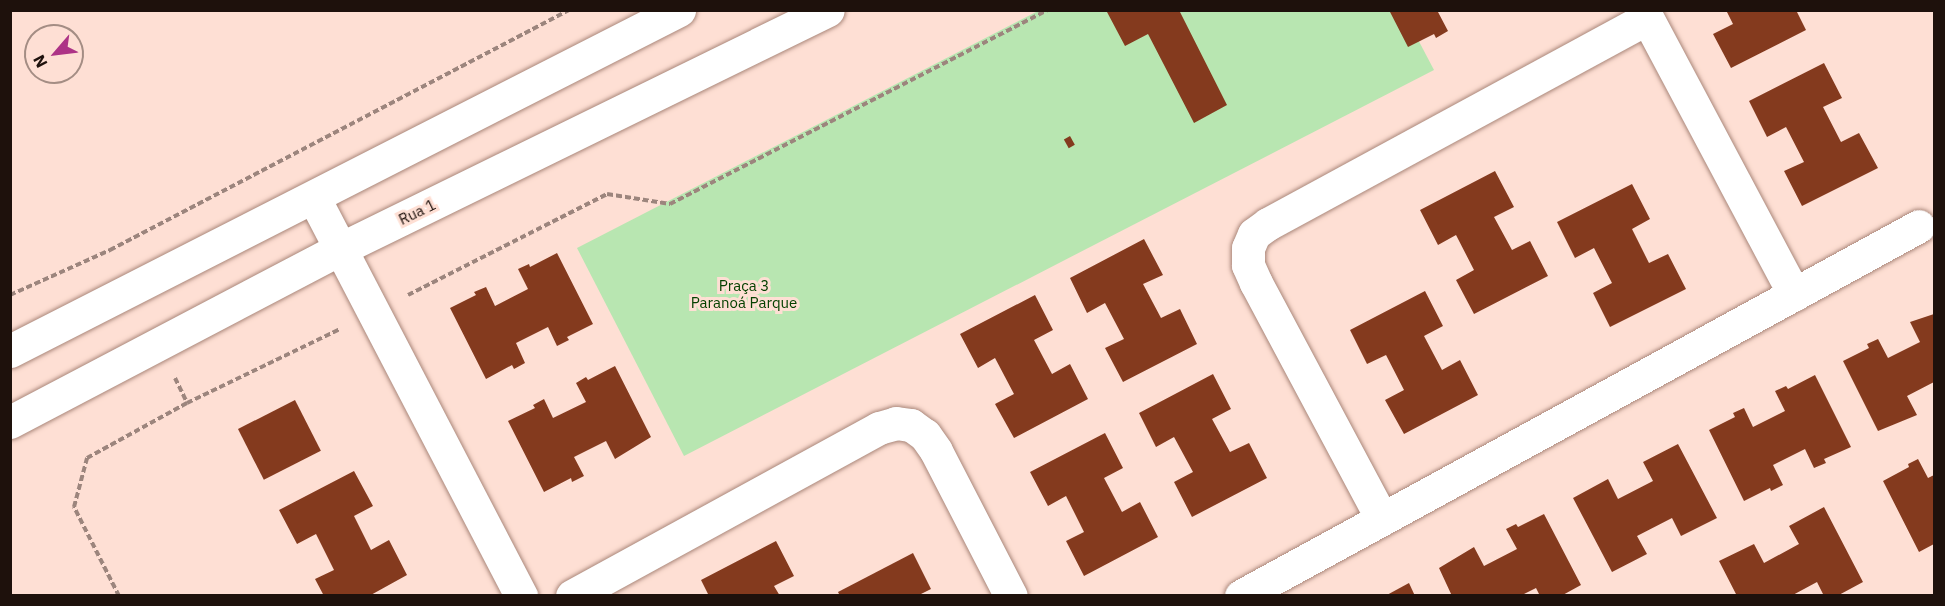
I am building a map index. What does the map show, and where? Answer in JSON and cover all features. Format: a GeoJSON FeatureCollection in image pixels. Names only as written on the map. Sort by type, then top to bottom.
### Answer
{"type":"FeatureCollection","features":[{"type":"Feature","properties":{"kind":"street"},"geometry":{"type":"LineString","coordinates":[[10,351],[679,10]]}},
{"type":"Feature","properties":{"kind":"street","name":"Rua 1"},"geometry":{"type":"LineString","coordinates":[[10,422],[340,249],[828,10]]}},
{"type":"Feature","properties":{"kind":"street"},"geometry":{"type":"LineString","coordinates":[[1382,519],[1256,283],[1248,265],[1248,248],[1254,234],[1268,224],[1645,14],[1794,294]]}},
{"type":"Feature","properties":{"kind":"street"},"geometry":{"type":"LineString","coordinates":[[314,198],[521,596]]}},
{"type":"Feature","properties":{"kind":"street"},"geometry":{"type":"LineString","coordinates":[[1241,596],[1919,226]]}},
{"type":"Feature","properties":{"kind":"street"},"geometry":{"type":"LineString","coordinates":[[572,596],[879,428],[896,423],[911,425],[925,435],[936,451],[1011,596]]}},
{"type":"Feature","properties":{"kind":"path"},"geometry":{"type":"LineString","coordinates":[[10,295],[110,250],[569,10]]}},
{"type":"Feature","properties":{"kind":"path"},"geometry":{"type":"LineString","coordinates":[[119,596],[74,507],[87,458],[188,403],[373,313],[607,194],[670,204],[1048,10]]}},
{"type":"Feature","properties":{"kind":"green space","name":"Praça 3 Paranoá Parque"},"geometry":{"type":"Polygon","coordinates":[[[1038,11],[1403,11],[1434,70],[684,456],[577,248],[1038,11]]]}},
{"type":"Feature","properties":{"kind":"building"},"geometry":{"type":"Polygon","coordinates":[[[1111,10],[1179,10],[1227,105],[1194,123],[1148,34],[1125,46],[1107,12],[1111,10]]]}},
{"type":"Feature","properties":{"kind":"building"},"geometry":{"type":"Polygon","coordinates":[[[1389,10],[1442,10],[1438,12],[1448,31],[1436,38],[1434,34],[1408,47],[1389,10]]]}},
{"type":"Feature","properties":{"kind":"building"},"geometry":{"type":"Polygon","coordinates":[[[1726,10],[1796,10],[1806,30],[1731,68],[1713,34],[1733,24],[1726,10]]]}},
{"type":"Feature","properties":{"kind":"building"},"geometry":{"type":"Polygon","coordinates":[[[1824,63],[1842,98],[1823,107],[1841,142],[1859,133],[1878,168],[1802,206],[1784,171],[1804,162],[1786,127],[1767,137],[1749,101],[1824,63]]]}},
{"type":"Feature","properties":{"kind":"building"},"geometry":{"type":"Polygon","coordinates":[[[1070,136],[1075,145],[1069,148],[1064,139],[1070,136]]]}},
{"type":"Feature","properties":{"kind":"building"},"geometry":{"type":"Polygon","coordinates":[[[1495,171],[1514,207],[1494,217],[1512,250],[1530,241],[1548,276],[1474,314],[1456,280],[1474,270],[1456,235],[1438,245],[1420,210],[1495,171]]]}},
{"type":"Feature","properties":{"kind":"building"},"geometry":{"type":"Polygon","coordinates":[[[1632,184],[1650,219],[1632,229],[1649,263],[1668,254],[1686,289],[1610,327],[1593,293],[1612,283],[1594,248],[1575,258],[1557,222],[1632,184]]]}},
{"type":"Feature","properties":{"kind":"building"},"geometry":{"type":"Polygon","coordinates":[[[1144,239],[1163,275],[1143,284],[1161,318],[1180,309],[1197,344],[1123,382],[1105,348],[1124,339],[1105,303],[1087,313],[1070,278],[1144,239]]]}},
{"type":"Feature","properties":{"kind":"building"},"geometry":{"type":"Polygon","coordinates":[[[557,253],[593,324],[567,337],[569,340],[557,346],[548,327],[516,343],[525,363],[514,369],[512,365],[486,379],[450,308],[476,295],[474,292],[486,287],[495,306],[528,289],[518,269],[529,264],[530,267],[557,253]]]}},
{"type":"Feature","properties":{"kind":"building"},"geometry":{"type":"Polygon","coordinates":[[[1425,291],[1443,326],[1424,336],[1442,370],[1460,360],[1478,395],[1404,434],[1385,400],[1404,390],[1386,355],[1367,364],[1350,330],[1425,291]]]}},
{"type":"Feature","properties":{"kind":"building"},"geometry":{"type":"Polygon","coordinates":[[[1035,295],[1053,330],[1034,340],[1052,374],[1070,364],[1088,399],[1014,438],[995,404],[1014,394],[995,358],[978,368],[960,334],[1035,295]]]}},
{"type":"Feature","properties":{"kind":"building"},"geometry":{"type":"Polygon","coordinates":[[[1934,314],[1934,382],[1907,396],[1917,415],[1878,431],[1843,361],[1869,348],[1867,344],[1878,339],[1888,358],[1920,342],[1910,322],[1934,314]]]}},
{"type":"Feature","properties":{"kind":"building"},"geometry":{"type":"Polygon","coordinates":[[[615,366],[651,437],[615,459],[606,441],[574,457],[584,476],[572,482],[571,478],[544,492],[508,421],[535,408],[533,405],[544,399],[553,418],[586,402],[576,383],[586,377],[588,380],[615,366]]]}},
{"type":"Feature","properties":{"kind":"building"},"geometry":{"type":"Polygon","coordinates":[[[1213,374],[1231,409],[1212,419],[1230,452],[1249,443],[1267,478],[1192,517],[1174,482],[1193,472],[1174,437],[1156,447],[1139,413],[1213,374]]]}},
{"type":"Feature","properties":{"kind":"building"},"geometry":{"type":"Polygon","coordinates":[[[1815,375],[1851,447],[1824,459],[1826,463],[1814,468],[1805,449],[1773,465],[1783,485],[1771,491],[1770,488],[1744,501],[1709,430],[1735,417],[1733,413],[1744,408],[1753,427],[1785,411],[1775,391],[1786,386],[1788,389],[1815,375]]]}},
{"type":"Feature","properties":{"kind":"building"},"geometry":{"type":"Polygon","coordinates":[[[295,400],[321,451],[264,480],[238,429],[295,400]]]}},
{"type":"Feature","properties":{"kind":"building"},"geometry":{"type":"Polygon","coordinates":[[[1105,433],[1123,468],[1104,478],[1122,512],[1140,502],[1158,537],[1084,576],[1066,541],[1084,532],[1066,496],[1048,506],[1030,472],[1105,433]]]}},
{"type":"Feature","properties":{"kind":"building"},"geometry":{"type":"Polygon","coordinates":[[[1678,444],[1717,518],[1681,536],[1672,518],[1637,536],[1647,554],[1612,572],[1573,498],[1608,479],[1618,499],[1653,481],[1643,462],[1678,444]]]}},
{"type":"Feature","properties":{"kind":"building"},"geometry":{"type":"Polygon","coordinates":[[[1918,459],[1928,478],[1934,475],[1934,544],[1919,552],[1883,481],[1909,467],[1908,464],[1918,459]]]}},
{"type":"Feature","properties":{"kind":"building"},"geometry":{"type":"Polygon","coordinates":[[[354,471],[373,506],[354,516],[371,550],[389,540],[407,575],[369,596],[324,596],[315,579],[334,570],[316,534],[297,544],[279,510],[354,471]]]}},
{"type":"Feature","properties":{"kind":"building"},"geometry":{"type":"Polygon","coordinates":[[[1824,507],[1863,582],[1837,596],[1824,596],[1817,582],[1791,596],[1737,596],[1719,561],[1754,544],[1764,563],[1799,544],[1789,526],[1824,507]]]}},
{"type":"Feature","properties":{"kind":"building"},"geometry":{"type":"Polygon","coordinates":[[[1544,514],[1581,585],[1561,596],[1540,596],[1536,588],[1520,596],[1452,596],[1439,568],[1474,547],[1484,566],[1517,549],[1506,529],[1516,524],[1518,527],[1544,514]]]}},
{"type":"Feature","properties":{"kind":"building"},"geometry":{"type":"Polygon","coordinates":[[[776,541],[794,576],[774,586],[780,596],[709,596],[701,580],[776,541]]]}},
{"type":"Feature","properties":{"kind":"building"},"geometry":{"type":"Polygon","coordinates":[[[913,553],[931,589],[917,596],[840,596],[838,592],[913,553]]]}},
{"type":"Feature","properties":{"kind":"building"},"geometry":{"type":"Polygon","coordinates":[[[1409,583],[1415,596],[1385,596],[1409,583]]]}}]}
